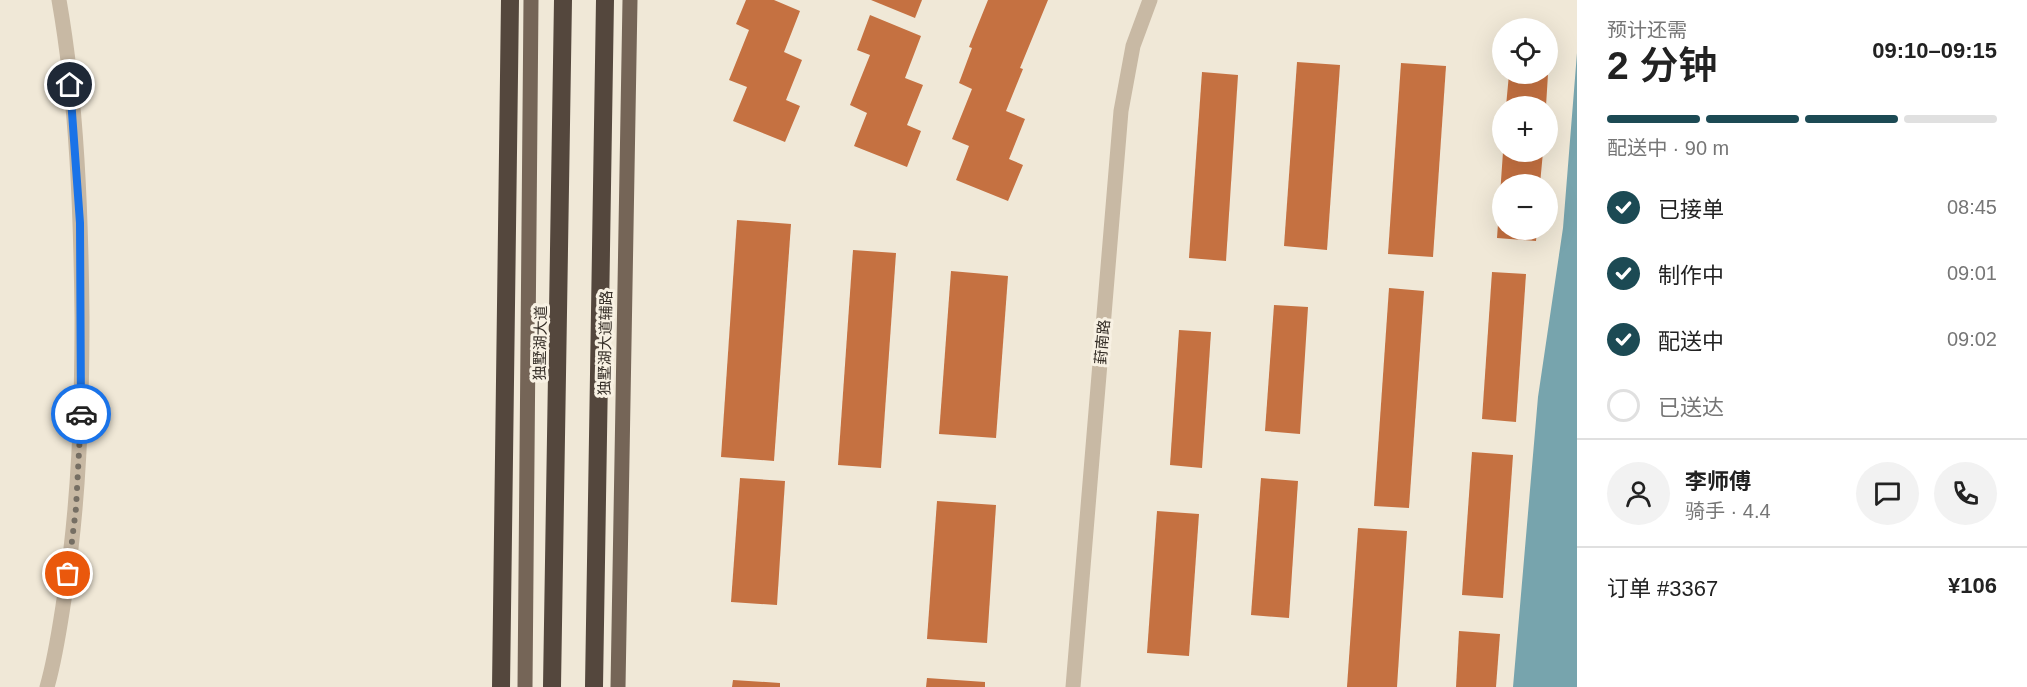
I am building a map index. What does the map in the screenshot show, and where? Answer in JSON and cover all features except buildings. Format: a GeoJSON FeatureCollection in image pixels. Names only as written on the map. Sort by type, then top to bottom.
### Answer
{"type":"FeatureCollection","features":[{"type":"Feature","properties":{"kind":"highway"},"geometry":{"type":"LineString","coordinates":[[501,687],[510,0]]}},
{"type":"Feature","properties":{"kind":"highway","name":"独墅湖大道"},"geometry":{"type":"LineString","coordinates":[[552,687],[563,0]]}},
{"type":"Feature","properties":{"kind":"highway"},"geometry":{"type":"LineString","coordinates":[[594,687],[605,0]]}},
{"type":"Feature","properties":{"kind":"main road"},"geometry":{"type":"LineString","coordinates":[[525,687],[531,0]]}},
{"type":"Feature","properties":{"kind":"main road","name":"独墅湖大道辅路"},"geometry":{"type":"LineString","coordinates":[[618,687],[630,0]]}},
{"type":"Feature","properties":{"kind":"street"},"geometry":{"type":"LineString","coordinates":[[47,687],[58,636],[76,508],[82,396],[79,203],[68,64],[59,0]]}},
{"type":"Feature","properties":{"kind":"street","name":"葑南路"},"geometry":{"type":"LineString","coordinates":[[1073,687],[1121,111],[1130,57],[1150,0]]}},
{"type":"Feature","properties":{"kind":"water"},"geometry":{"type":"Polygon","coordinates":[[[1577,53],[1577,687],[1513,687],[1538,397],[1563,228],[1577,53]]]}},
{"type":"Feature","properties":{"kind":"way so far"},"geometry":{"type":"LineString","coordinates":[[68,574],[76,508],[81,414]]}},
{"type":"Feature","properties":{"kind":"route"},"geometry":{"type":"LineString","coordinates":[[70,85],[80,223],[81,414]]}}]}
